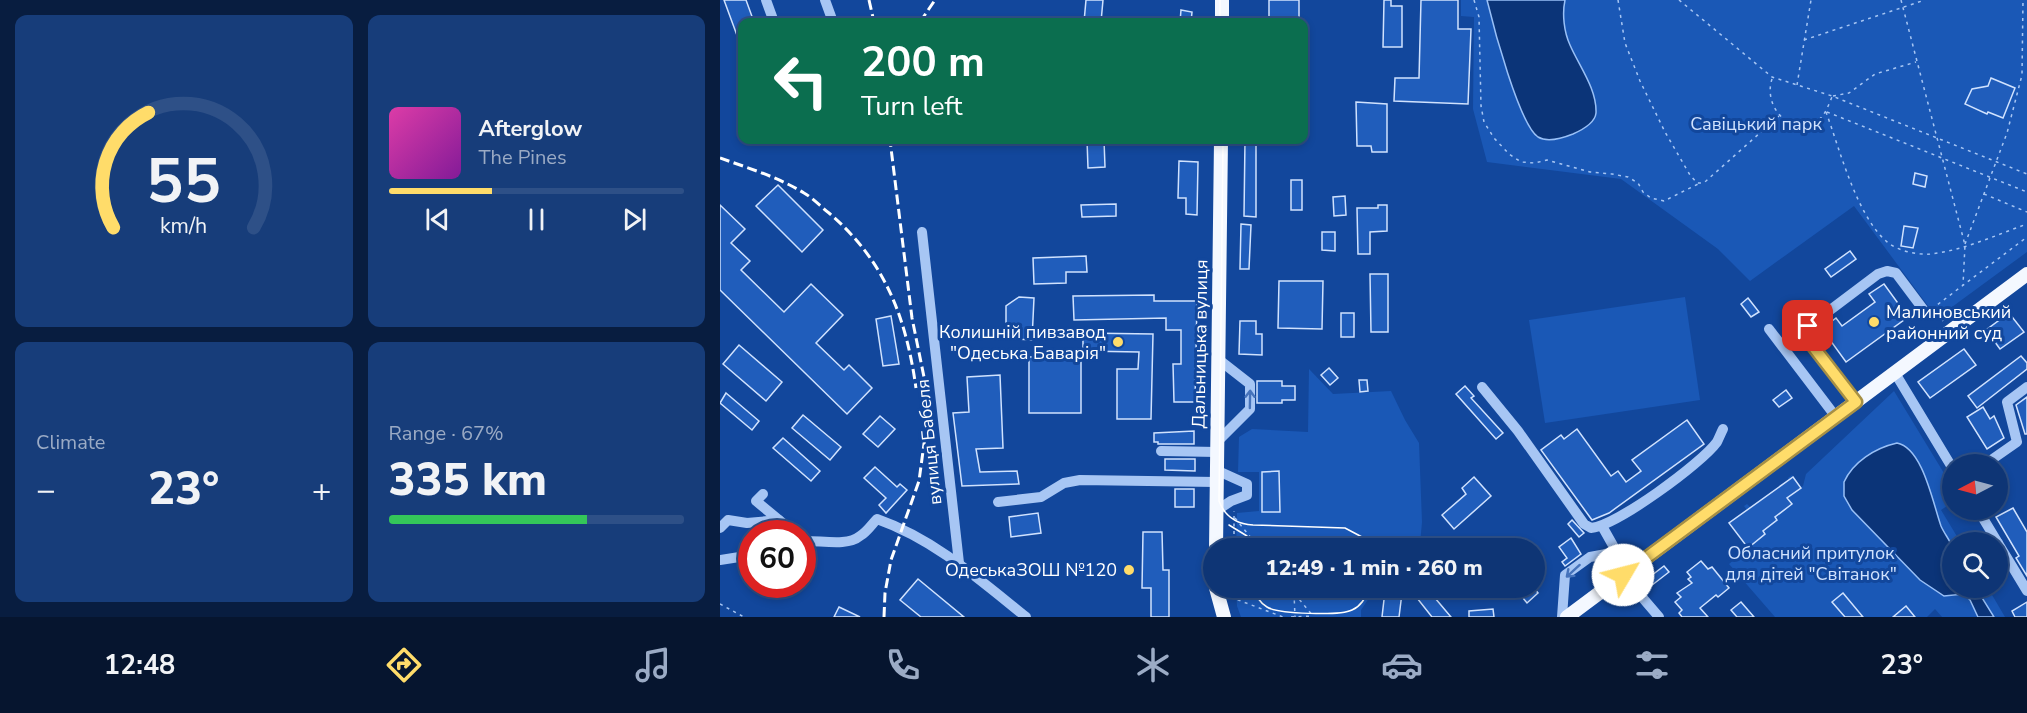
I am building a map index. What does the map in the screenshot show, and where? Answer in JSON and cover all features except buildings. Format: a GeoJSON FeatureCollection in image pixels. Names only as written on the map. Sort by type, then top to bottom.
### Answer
{"type":"FeatureCollection","features":[{"type":"Feature","properties":{"kind":"main road"},"geometry":{"type":"LineString","coordinates":[[1222,0],[1222,18]]}},
{"type":"Feature","properties":{"kind":"main road","name":"Дальницька вулиця"},"geometry":{"type":"LineString","coordinates":[[1216,538],[1221,144]]}},
{"type":"Feature","properties":{"kind":"main road"},"geometry":{"type":"LineString","coordinates":[[1567,617],[2027,274]]}},
{"type":"Feature","properties":{"kind":"main road"},"geometry":{"type":"LineString","coordinates":[[1212,617],[1215,598]]}},
{"type":"Feature","properties":{"kind":"main road"},"geometry":{"type":"LineString","coordinates":[[1219,598],[1224,617]]}},
{"type":"Feature","properties":{"kind":"lane"},"geometry":{"type":"LineString","coordinates":[[766,0],[773,18]]}},
{"type":"Feature","properties":{"kind":"lane"},"geometry":{"type":"LineString","coordinates":[[825,0],[832,18]]}},
{"type":"Feature","properties":{"kind":"lane","name":"вулиця Бабеля"},"geometry":{"type":"LineString","coordinates":[[922,232],[958,563]]}},
{"type":"Feature","properties":{"kind":"lane"},"geometry":{"type":"LineString","coordinates":[[1856,402],[1805,336],[1805,329],[1878,274],[1887,271],[1896,273],[1923,309]]}},
{"type":"Feature","properties":{"kind":"lane"},"geometry":{"type":"LineString","coordinates":[[1768,328],[1836,417]]}},
{"type":"Feature","properties":{"kind":"lane"},"geometry":{"type":"LineString","coordinates":[[1161,451],[1217,447],[1250,409],[1250,384],[1218,359]]}},
{"type":"Feature","properties":{"kind":"lane"},"geometry":{"type":"LineString","coordinates":[[1895,373],[1944,454]]}},
{"type":"Feature","properties":{"kind":"lane"},"geometry":{"type":"LineString","coordinates":[[1482,387],[1518,431],[1584,524],[1591,528],[1602,526],[1654,496],[1717,442],[1723,429]]}},
{"type":"Feature","properties":{"kind":"lane"},"geometry":{"type":"LineString","coordinates":[[2000,454],[2017,442],[2007,402],[2027,387]]}},
{"type":"Feature","properties":{"kind":"lane"},"geometry":{"type":"LineString","coordinates":[[998,502],[1041,497],[1064,483],[1080,480],[1216,476],[1247,484],[1247,495],[1216,511]]}},
{"type":"Feature","properties":{"kind":"lane"},"geometry":{"type":"LineString","coordinates":[[763,494],[756,501],[779,520]]}},
{"type":"Feature","properties":{"kind":"lane"},"geometry":{"type":"LineString","coordinates":[[816,540],[834,543],[854,540],[877,519],[902,528],[958,563],[1026,617]]}},
{"type":"Feature","properties":{"kind":"lane"},"geometry":{"type":"LineString","coordinates":[[720,528],[728,520],[738,522]]}},
{"type":"Feature","properties":{"kind":"lane"},"geometry":{"type":"LineString","coordinates":[[1602,526],[1617,552],[1625,573],[1659,617]]}},
{"type":"Feature","properties":{"kind":"lane"},"geometry":{"type":"LineString","coordinates":[[1562,617],[1565,575],[1590,557],[1617,552]]}},
{"type":"Feature","properties":{"kind":"lane"},"geometry":{"type":"LineString","coordinates":[[720,558],[738,556]]}},
{"type":"Feature","properties":{"kind":"lane"},"geometry":{"type":"LineString","coordinates":[[2008,560],[2027,591]]}},
{"type":"Feature","properties":{"kind":"path"},"geometry":{"type":"LineString","coordinates":[[1474,0],[1479,17],[1481,106],[1484,122],[1494,138],[1509,154],[1521,162],[1535,163],[1546,160],[1590,172],[1628,177],[1638,183],[1643,192],[1651,198],[1664,201],[1706,181],[1779,116]]}},
{"type":"Feature","properties":{"kind":"path"},"geometry":{"type":"LineString","coordinates":[[1618,0],[1625,43],[1640,81],[1690,175],[1700,183]]}},
{"type":"Feature","properties":{"kind":"path"},"geometry":{"type":"LineString","coordinates":[[1679,0],[1772,77],[1832,96],[2027,174]]}},
{"type":"Feature","properties":{"kind":"path"},"geometry":{"type":"LineString","coordinates":[[1796,86],[1811,0]]}},
{"type":"Feature","properties":{"kind":"path"},"geometry":{"type":"LineString","coordinates":[[1901,0],[1965,245]]}},
{"type":"Feature","properties":{"kind":"path"},"geometry":{"type":"LineString","coordinates":[[1804,40],[1925,0]]}},
{"type":"Feature","properties":{"kind":"path"},"geometry":{"type":"LineString","coordinates":[[1963,285],[1965,245],[2007,133],[2022,75],[2023,0]]}},
{"type":"Feature","properties":{"kind":"path"},"geometry":{"type":"LineString","coordinates":[[1832,96],[1849,93],[1875,74],[1916,62]]}},
{"type":"Feature","properties":{"kind":"path"},"geometry":{"type":"LineString","coordinates":[[1772,77],[1769,98],[1779,116],[1788,122],[1808,124],[1818,120],[1826,112],[1832,96]]}},
{"type":"Feature","properties":{"kind":"path"},"geometry":{"type":"LineString","coordinates":[[1826,112],[2027,192]]}},
{"type":"Feature","properties":{"kind":"path"},"geometry":{"type":"LineString","coordinates":[[1826,112],[1864,210],[1886,241],[1898,248],[1924,254],[1938,252],[2027,224]]}},
{"type":"Feature","properties":{"kind":"path"},"geometry":{"type":"LineString","coordinates":[[1984,194],[2027,212]]}},
{"type":"Feature","properties":{"kind":"path"},"geometry":{"type":"LineString","coordinates":[[1950,331],[1933,308],[2027,237]]}},
{"type":"Feature","properties":{"kind":"path"},"geometry":{"type":"LineString","coordinates":[[1234,500],[1234,538]]}},
{"type":"Feature","properties":{"kind":"path"},"geometry":{"type":"LineString","coordinates":[[1234,517],[1251,538]]}},
{"type":"Feature","properties":{"kind":"path"},"geometry":{"type":"LineString","coordinates":[[1233,598],[1283,617]]}},
{"type":"Feature","properties":{"kind":"path"},"geometry":{"type":"LineString","coordinates":[[1293,598],[1295,617]]}},
{"type":"Feature","properties":{"kind":"path"},"geometry":{"type":"LineString","coordinates":[[1291,617],[1313,616],[1298,598]]}},
{"type":"Feature","properties":{"kind":"path"},"geometry":{"type":"LineString","coordinates":[[720,604],[744,617]]}},
{"type":"Feature","properties":{"kind":"green space","name":"Савіцький парк"},"geometry":{"type":"Polygon","coordinates":[[[1461,0],[2027,0],[2027,252],[1937,318],[1854,206],[1750,281],[1718,249],[1621,179],[1487,162],[1473,109],[1474,17],[1461,16],[1461,0]]]}},
{"type":"Feature","properties":{"kind":"green space"},"geometry":{"type":"Polygon","coordinates":[[[1685,297],[1700,400],[1545,423],[1529,320],[1685,297]]]}},
{"type":"Feature","properties":{"kind":"green space"},"geometry":{"type":"Polygon","coordinates":[[[1309,369],[1333,394],[1391,391],[1419,443],[1421,538],[1236,538],[1237,513],[1259,511],[1259,472],[1238,472],[1239,437],[1252,429],[1308,432],[1309,369]]]}},
{"type":"Feature","properties":{"kind":"green space","name":"Обласний притулок для дітей \"Світанок\""},"geometry":{"type":"Polygon","coordinates":[[[1894,391],[1942,470],[1942,520],[1947,520],[1954,532],[1942,532],[1942,598],[1994,598],[2005,617],[1942,617],[1935,609],[1927,617],[1775,617],[1729,564],[1765,534],[1744,506],[1747,504],[1751,508],[1789,480],[1788,478],[1792,475],[1801,487],[1803,486],[1806,474],[1894,391]]]}},
{"type":"Feature","properties":{"kind":"green space"},"geometry":{"type":"Polygon","coordinates":[[[1237,598],[1369,598],[1361,610],[1361,617],[1241,617],[1237,598]]]}},
{"type":"Feature","properties":{"kind":"shaded area"},"geometry":{"type":"Polygon","coordinates":[[[1487,0],[1565,0],[1566,34],[1591,86],[1596,104],[1595,117],[1588,126],[1569,136],[1551,140],[1538,137],[1523,114],[1515,95],[1487,0]]]}},
{"type":"Feature","properties":{"kind":"shaded area"},"geometry":{"type":"Polygon","coordinates":[[[1897,443],[1906,447],[1914,455],[1926,478],[1944,532],[1942,532],[1942,595],[1920,580],[1852,510],[1844,496],[1844,482],[1853,468],[1881,448],[1897,443]]]}},
{"type":"Feature","properties":{"kind":"shaded area"},"geometry":{"type":"Polygon","coordinates":[[[1968,598],[1982,598],[1994,617],[1978,617],[1968,598]]]}},
{"type":"Feature","properties":{"kind":"tram line"},"geometry":{"type":"LineString","coordinates":[[1220,0],[1220,18]]}},
{"type":"Feature","properties":{"kind":"tram line"},"geometry":{"type":"LineString","coordinates":[[1223,144],[1219,501],[1221,507],[1232,519],[1241,523],[1345,528],[1362,538]]}},
{"type":"Feature","properties":{"kind":"tram line"},"geometry":{"type":"LineString","coordinates":[[1229,525],[1248,538]]}},
{"type":"Feature","properties":{"kind":"tram line"},"geometry":{"type":"LineString","coordinates":[[1258,598],[1267,607],[1273,609],[1323,614],[1352,610],[1364,598]]}},
{"type":"Feature","properties":{"kind":"railway"},"geometry":{"type":"LineString","coordinates":[[869,0],[873,18]]}},
{"type":"Feature","properties":{"kind":"railway"},"geometry":{"type":"LineString","coordinates":[[923,18],[935,0]]}},
{"type":"Feature","properties":{"kind":"railway"},"geometry":{"type":"LineString","coordinates":[[884,617],[885,593],[891,560],[919,481],[926,429],[924,377],[912,318],[890,144]]}},
{"type":"Feature","properties":{"kind":"railway"},"geometry":{"type":"LineString","coordinates":[[720,158],[794,187],[807,195],[848,231],[865,251],[890,292],[906,337],[916,388]]}},
{"type":"Feature","properties":{"kind":"place","name":"Малиновський районний суд"},"geometry":{"type":"Point","coordinates":[1874,322]}},
{"type":"Feature","properties":{"kind":"place","name":"Колишній пивзавод \"Одеська Баварія\""},"geometry":{"type":"Point","coordinates":[1118,342]}},
{"type":"Feature","properties":{"kind":"place","name":"ОдеськаЗОШ №120"},"geometry":{"type":"Point","coordinates":[1129,570]}},
{"type":"Feature","properties":{"kind":"route"},"geometry":{"type":"LineString","coordinates":[[1623,575],[1856,402],[1805,336],[1805,329],[1808,326]]}}]}
